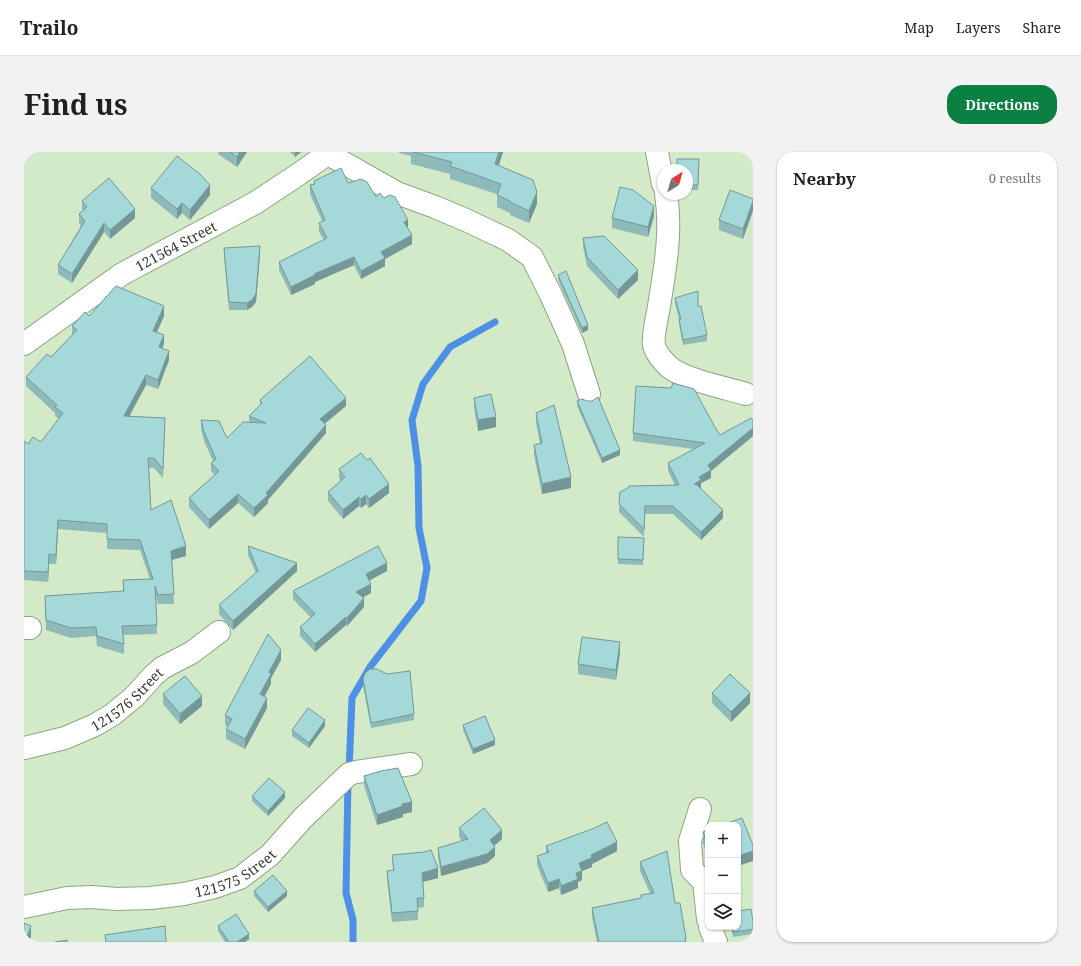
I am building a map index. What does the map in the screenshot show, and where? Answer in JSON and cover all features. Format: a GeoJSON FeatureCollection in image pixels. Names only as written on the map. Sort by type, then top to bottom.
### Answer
{"type":"FeatureCollection","features":[{"type":"Feature","properties":{"kind":"street"},"geometry":{"type":"LineString","coordinates":[[657,152],[659,164]]}},
{"type":"Feature","properties":{"kind":"street"},"geometry":{"type":"LineString","coordinates":[[329,153],[397,193],[468,221],[508,240],[532,257],[573,344],[589,394]]}},
{"type":"Feature","properties":{"kind":"street","name":"121564 Street"},"geometry":{"type":"LineString","coordinates":[[24,344],[122,274],[255,203],[329,153]]}},
{"type":"Feature","properties":{"kind":"street"},"geometry":{"type":"LineString","coordinates":[[666,200],[668,241],[662,291],[654,336],[654,344],[657,352],[670,368],[697,380],[746,394]]}},
{"type":"Feature","properties":{"kind":"street","name":"121576 Street"},"geometry":{"type":"LineString","coordinates":[[24,748],[65,738],[95,725],[112,715],[134,697],[162,668],[191,653],[219,632]]}},
{"type":"Feature","properties":{"kind":"street","name":"121575 Street"},"geometry":{"type":"LineString","coordinates":[[24,907],[67,898],[151,898],[184,894],[215,887],[240,878],[270,856],[302,818],[349,774],[411,764]]}},
{"type":"Feature","properties":{"kind":"street"},"geometry":{"type":"LineString","coordinates":[[700,810],[690,841],[692,870],[704,882],[705,894]]}},
{"type":"Feature","properties":{"kind":"street"},"geometry":{"type":"LineString","coordinates":[[711,930],[716,942]]}},
{"type":"Feature","properties":{"kind":"building"},"geometry":{"type":"Polygon","coordinates":[[[230,152],[240,152],[237,157],[230,152]]]}},
{"type":"Feature","properties":{"kind":"building"},"geometry":{"type":"Polygon","coordinates":[[[413,152],[499,152],[495,164],[533,180],[537,192],[529,211],[497,195],[501,184],[450,166],[452,162],[413,152]]]}},
{"type":"Feature","properties":{"kind":"building"},"geometry":{"type":"Polygon","coordinates":[[[177,156],[200,174],[210,185],[190,210],[182,203],[177,209],[151,188],[177,156]]]}},
{"type":"Feature","properties":{"kind":"building"},"geometry":{"type":"Polygon","coordinates":[[[677,159],[699,159],[698,185],[693,185],[693,164],[677,164],[677,159]]]}},
{"type":"Feature","properties":{"kind":"building"},"geometry":{"type":"Polygon","coordinates":[[[341,168],[348,183],[361,179],[367,182],[376,197],[380,193],[384,198],[390,195],[395,197],[408,220],[404,222],[412,235],[381,252],[385,258],[361,271],[354,257],[314,274],[315,275],[291,287],[279,262],[327,238],[319,223],[325,220],[310,185],[315,184],[314,181],[341,168]]]}},
{"type":"Feature","properties":{"kind":"building"},"geometry":{"type":"Polygon","coordinates":[[[109,178],[135,209],[110,230],[104,223],[72,274],[58,265],[85,221],[79,214],[87,207],[82,201],[109,178]]]}},
{"type":"Feature","properties":{"kind":"building"},"geometry":{"type":"Polygon","coordinates":[[[620,187],[633,190],[654,206],[648,227],[612,218],[620,187]]]}},
{"type":"Feature","properties":{"kind":"building"},"geometry":{"type":"Polygon","coordinates":[[[730,190],[753,199],[743,229],[719,220],[730,190]]]}},
{"type":"Feature","properties":{"kind":"building"},"geometry":{"type":"Polygon","coordinates":[[[604,236],[638,270],[618,290],[587,257],[583,238],[604,236]]]}},
{"type":"Feature","properties":{"kind":"building"},"geometry":{"type":"Polygon","coordinates":[[[260,246],[256,294],[252,300],[247,303],[229,302],[224,248],[260,246]]]}},
{"type":"Feature","properties":{"kind":"building"},"geometry":{"type":"Polygon","coordinates":[[[566,271],[588,325],[582,328],[558,275],[566,271]]]}},
{"type":"Feature","properties":{"kind":"building"},"geometry":{"type":"Polygon","coordinates":[[[116,286],[164,306],[153,331],[164,335],[159,347],[169,351],[158,380],[146,375],[124,416],[165,418],[163,469],[154,458],[148,458],[151,510],[171,500],[186,546],[171,551],[174,594],[158,595],[155,586],[157,625],[122,626],[124,644],[97,636],[96,627],[71,628],[46,620],[45,596],[124,591],[123,580],[153,579],[140,540],[107,539],[107,524],[58,520],[56,555],[49,554],[48,572],[24,571],[24,441],[28,444],[33,437],[41,442],[63,413],[55,407],[57,405],[26,377],[47,354],[51,357],[77,330],[72,326],[85,312],[89,316],[116,286]]]}},
{"type":"Feature","properties":{"kind":"building"},"geometry":{"type":"Polygon","coordinates":[[[698,291],[698,306],[701,306],[707,335],[683,340],[679,319],[681,319],[675,298],[698,291]]]}},
{"type":"Feature","properties":{"kind":"building"},"geometry":{"type":"Polygon","coordinates":[[[310,356],[346,398],[320,419],[326,425],[266,493],[268,495],[254,508],[238,494],[209,520],[189,498],[219,471],[211,463],[216,459],[204,432],[201,420],[219,421],[227,438],[243,422],[266,423],[249,416],[262,403],[260,400],[310,356]]]}},
{"type":"Feature","properties":{"kind":"building"},"geometry":{"type":"Polygon","coordinates":[[[673,383],[694,389],[720,435],[751,418],[753,420],[753,428],[708,465],[711,470],[699,477],[701,480],[694,484],[696,484],[723,510],[701,532],[673,506],[645,506],[644,529],[619,504],[620,492],[629,486],[679,485],[668,463],[705,443],[633,433],[636,386],[671,388],[673,383]]]}},
{"type":"Feature","properties":{"kind":"building"},"geometry":{"type":"Polygon","coordinates":[[[491,394],[496,417],[478,420],[474,398],[491,394]]]}},
{"type":"Feature","properties":{"kind":"building"},"geometry":{"type":"Polygon","coordinates":[[[598,397],[620,450],[602,458],[577,401],[582,399],[592,401],[598,397]]]}},
{"type":"Feature","properties":{"kind":"building"},"geometry":{"type":"Polygon","coordinates":[[[554,405],[571,477],[542,484],[534,445],[542,443],[536,413],[554,405]]]}},
{"type":"Feature","properties":{"kind":"building"},"geometry":{"type":"Polygon","coordinates":[[[361,453],[367,460],[370,458],[389,484],[369,499],[366,495],[361,499],[359,497],[343,510],[328,492],[345,477],[339,469],[361,453]]]}},
{"type":"Feature","properties":{"kind":"building"},"geometry":{"type":"Polygon","coordinates":[[[618,537],[644,538],[643,560],[618,559],[618,537]]]}},
{"type":"Feature","properties":{"kind":"building"},"geometry":{"type":"Polygon","coordinates":[[[248,546],[297,563],[233,621],[219,605],[258,571],[248,546]]]}},
{"type":"Feature","properties":{"kind":"building"},"geometry":{"type":"Polygon","coordinates":[[[378,546],[387,563],[366,574],[371,584],[356,592],[364,598],[347,618],[346,617],[315,644],[300,627],[315,614],[293,591],[378,546]]]}},
{"type":"Feature","properties":{"kind":"building"},"geometry":{"type":"Polygon","coordinates":[[[268,634],[281,650],[269,672],[271,674],[260,694],[267,698],[245,739],[226,729],[232,719],[225,715],[268,634]]]}},
{"type":"Feature","properties":{"kind":"building"},"geometry":{"type":"Polygon","coordinates":[[[582,637],[620,642],[616,670],[578,664],[582,637]]]}},
{"type":"Feature","properties":{"kind":"building"},"geometry":{"type":"Polygon","coordinates":[[[370,669],[377,669],[387,674],[410,671],[414,714],[371,723],[363,679],[365,673],[370,669]]]}},
{"type":"Feature","properties":{"kind":"building"},"geometry":{"type":"Polygon","coordinates":[[[730,674],[750,693],[731,712],[712,693],[730,674]]]}},
{"type":"Feature","properties":{"kind":"building"},"geometry":{"type":"Polygon","coordinates":[[[185,676],[202,696],[180,714],[163,694],[185,676]]]}},
{"type":"Feature","properties":{"kind":"building"},"geometry":{"type":"Polygon","coordinates":[[[308,708],[325,720],[309,743],[292,730],[308,708]]]}},
{"type":"Feature","properties":{"kind":"building"},"geometry":{"type":"Polygon","coordinates":[[[485,716],[495,740],[473,749],[463,725],[485,716]]]}},
{"type":"Feature","properties":{"kind":"building"},"geometry":{"type":"Polygon","coordinates":[[[398,768],[412,802],[402,804],[403,806],[377,815],[364,776],[398,768]]]}},
{"type":"Feature","properties":{"kind":"building"},"geometry":{"type":"Polygon","coordinates":[[[269,778],[285,792],[268,811],[252,796],[269,778]]]}},
{"type":"Feature","properties":{"kind":"building"},"geometry":{"type":"Polygon","coordinates":[[[484,808],[502,830],[490,840],[495,847],[487,854],[441,867],[438,848],[468,839],[459,828],[484,808]]]}},
{"type":"Feature","properties":{"kind":"building"},"geometry":{"type":"Polygon","coordinates":[[[742,818],[753,845],[753,851],[741,855],[741,822],[731,822],[742,818]]]}},
{"type":"Feature","properties":{"kind":"building"},"geometry":{"type":"Polygon","coordinates":[[[607,822],[617,842],[591,855],[592,858],[579,863],[582,871],[576,873],[578,879],[561,886],[559,879],[548,883],[537,856],[549,852],[546,846],[607,822]]]}},
{"type":"Feature","properties":{"kind":"building"},"geometry":{"type":"Polygon","coordinates":[[[431,850],[438,868],[422,873],[424,898],[417,898],[418,911],[392,913],[387,871],[394,870],[392,855],[431,850]]]}},
{"type":"Feature","properties":{"kind":"building"},"geometry":{"type":"Polygon","coordinates":[[[667,851],[675,903],[680,903],[686,942],[599,942],[592,908],[641,898],[641,895],[654,893],[640,862],[667,851]]]}},
{"type":"Feature","properties":{"kind":"building"},"geometry":{"type":"Polygon","coordinates":[[[273,875],[287,891],[268,907],[254,891],[273,875]]]}},
{"type":"Feature","properties":{"kind":"building"},"geometry":{"type":"Polygon","coordinates":[[[751,909],[753,929],[733,932],[733,930],[741,930],[741,911],[751,909]]]}},
{"type":"Feature","properties":{"kind":"building"},"geometry":{"type":"Polygon","coordinates":[[[236,914],[249,934],[237,942],[229,942],[218,926],[236,914]]]}},
{"type":"Feature","properties":{"kind":"building"},"geometry":{"type":"Polygon","coordinates":[[[24,923],[31,926],[25,942],[24,942],[24,923]]]}},
{"type":"Feature","properties":{"kind":"building"},"geometry":{"type":"Polygon","coordinates":[[[165,926],[166,942],[106,942],[105,935],[165,926]]]}},
{"type":"Feature","properties":{"kind":"building"},"geometry":{"type":"Polygon","coordinates":[[[67,940],[67,942],[55,942],[67,940]]]}},
{"type":"Feature","properties":{"kind":"waterway"},"geometry":{"type":"LineString","coordinates":[[349,771],[352,698],[370,667],[421,601],[427,568],[419,528],[418,466],[412,420],[423,384],[450,347],[495,322]]}},
{"type":"Feature","properties":{"kind":"waterway"},"geometry":{"type":"LineString","coordinates":[[348,781],[346,893],[353,920],[353,942]]}}]}
